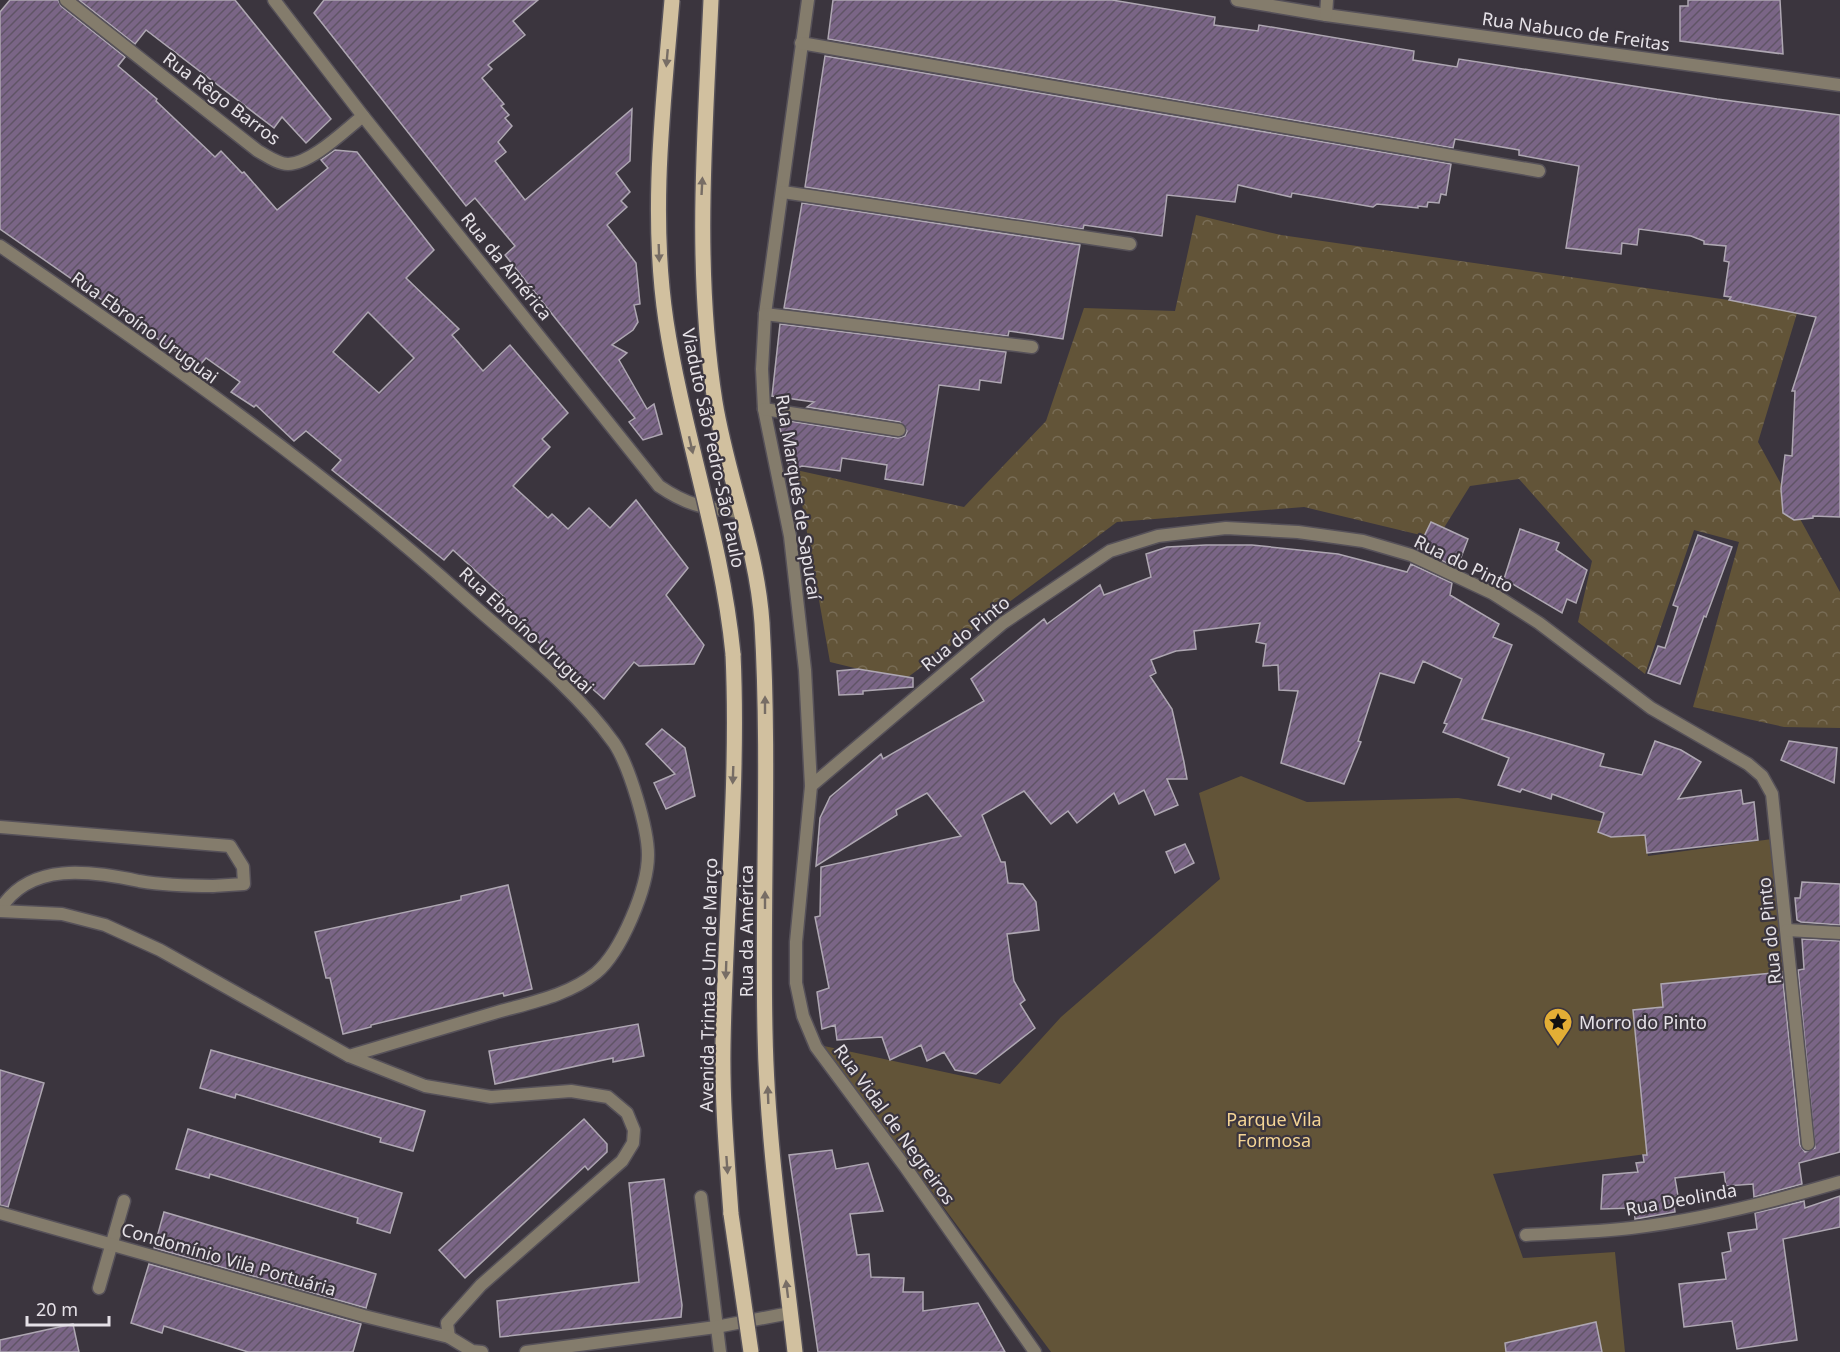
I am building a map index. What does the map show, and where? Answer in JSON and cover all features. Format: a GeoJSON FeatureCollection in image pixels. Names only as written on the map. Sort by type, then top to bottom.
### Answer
{"type":"FeatureCollection","features":[{"type":"Feature","properties":{"kind":"main road","name":"Viaduto São Pedro-São Paulo"},"geometry":{"type":"LineString","coordinates":[[672,0],[659,163],[659,261],[680,399],[722,574],[733,654]]}},
{"type":"Feature","properties":{"kind":"main road","name":"Viaduto São Pedro-São Paulo"},"geometry":{"type":"LineString","coordinates":[[706,329],[701,203],[711,0]]}},
{"type":"Feature","properties":{"kind":"main road","name":"Rua da América"},"geometry":{"type":"LineString","coordinates":[[706,329],[715,404],[757,584],[762,618],[765,688],[765,1033],[771,1155],[795,1352]]}},
{"type":"Feature","properties":{"kind":"main road","name":"Avenida Trinta e Um de Março"},"geometry":{"type":"LineString","coordinates":[[733,654],[735,718],[723,1047],[724,1120],[731,1214],[750,1352]]}},
{"type":"Feature","properties":{"kind":"street","name":"Rua Rêgo Barros"},"geometry":{"type":"LineString","coordinates":[[66,0],[258,151],[274,160],[288,164],[303,160],[363,117]]}},
{"type":"Feature","properties":{"kind":"street","name":"Rua da América"},"geometry":{"type":"LineString","coordinates":[[274,0],[363,117],[659,486],[678,499],[696,507],[739,512]]}},
{"type":"Feature","properties":{"kind":"street","name":"Rua Marquês de Sapucaí"},"geometry":{"type":"LineString","coordinates":[[808,0],[765,314],[762,369],[764,409],[782,486],[800,610],[811,786]]}},
{"type":"Feature","properties":{"kind":"street","name":"Rua Nabuco de Freitas"},"geometry":{"type":"LineString","coordinates":[[1237,0],[1326,15],[1840,85]]}},
{"type":"Feature","properties":{"kind":"street"},"geometry":{"type":"LineString","coordinates":[[1326,15],[1328,0]]}},
{"type":"Feature","properties":{"kind":"street"},"geometry":{"type":"LineString","coordinates":[[801,43],[1539,171]]}},
{"type":"Feature","properties":{"kind":"street"},"geometry":{"type":"LineString","coordinates":[[783,192],[1130,244]]}},
{"type":"Feature","properties":{"kind":"street","name":"Rua Ebroíno Uruguai"},"geometry":{"type":"LineString","coordinates":[[0,246],[114,324],[258,430],[434,568],[585,709],[616,746],[640,808],[648,853],[633,910],[614,952],[599,971],[563,992],[350,1056]]}},
{"type":"Feature","properties":{"kind":"street"},"geometry":{"type":"LineString","coordinates":[[765,314],[1032,347]]}},
{"type":"Feature","properties":{"kind":"street"},"geometry":{"type":"LineString","coordinates":[[764,409],[899,430]]}},
{"type":"Feature","properties":{"kind":"street","name":"Rua do Pinto"},"geometry":{"type":"LineString","coordinates":[[811,786],[1003,623],[1110,551],[1158,536],[1226,528],[1298,532],[1363,541],[1411,555],[1492,593],[1539,623],[1651,708],[1748,764],[1762,776],[1772,794],[1808,1144]]}},
{"type":"Feature","properties":{"kind":"street","name":"Rua Vidal de Negreiros"},"geometry":{"type":"LineString","coordinates":[[811,786],[796,942],[796,983],[803,1016],[816,1047],[834,1075],[906,1168],[1035,1352]]}},
{"type":"Feature","properties":{"kind":"street"},"geometry":{"type":"LineString","coordinates":[[0,826],[230,846],[243,867],[244,884],[175,885],[87,871],[64,872],[20,889],[7,898],[0,910],[62,914],[105,925],[160,951],[350,1056],[424,1086],[492,1097],[571,1091],[608,1097],[627,1113],[634,1130],[633,1143],[622,1161],[481,1285],[447,1323],[449,1336]]}},
{"type":"Feature","properties":{"kind":"street"},"geometry":{"type":"LineString","coordinates":[[1787,930],[1840,933]]}},
{"type":"Feature","properties":{"kind":"street","name":"Rua Deolinda"},"geometry":{"type":"LineString","coordinates":[[1526,1235],[1631,1228],[1679,1220],[1728,1211],[1840,1182]]}},
{"type":"Feature","properties":{"kind":"street"},"geometry":{"type":"LineString","coordinates":[[701,1197],[720,1352]]}},
{"type":"Feature","properties":{"kind":"street"},"geometry":{"type":"LineString","coordinates":[[99,1288],[124,1201]]}},
{"type":"Feature","properties":{"kind":"street","name":"Condomínio Vila Portuária"},"geometry":{"type":"LineString","coordinates":[[0,1213],[364,1316],[449,1336],[472,1351],[482,1352]]}},
{"type":"Feature","properties":{"kind":"street"},"geometry":{"type":"LineString","coordinates":[[526,1352],[716,1327],[790,1313]]}},
{"type":"Feature","properties":{"kind":"green space"},"geometry":{"type":"Polygon","coordinates":[[[1196,215],[1281,235],[1798,310],[1758,442],[1840,592],[1840,728],[1784,727],[1693,707],[1739,542],[1694,530],[1645,674],[1578,622],[1592,561],[1519,479],[1470,486],[1437,539],[1304,507],[1117,522],[904,680],[830,662],[796,470],[964,507],[1046,421],[1084,308],[1175,311],[1196,215]]]}},
{"type":"Feature","properties":{"kind":"green space","name":"Parque Vila Formosa"},"geometry":{"type":"Polygon","coordinates":[[[1241,776],[1307,802],[1458,798],[1644,828],[1648,856],[1772,839],[1785,973],[1668,992],[1677,1150],[1493,1174],[1523,1258],[1615,1252],[1625,1352],[1051,1352],[824,1046],[1000,1084],[1061,1017],[1220,879],[1199,793],[1241,776]]]}},
{"type":"Feature","properties":{"kind":"building"},"geometry":{"type":"Polygon","coordinates":[[[10,0],[58,0],[61,6],[125,57],[118,66],[157,99],[156,101],[215,157],[221,151],[242,173],[244,172],[277,210],[328,168],[321,160],[335,150],[357,152],[434,250],[406,278],[459,329],[452,335],[483,371],[510,345],[568,413],[542,439],[550,447],[513,486],[548,518],[552,514],[568,529],[589,508],[610,528],[636,500],[688,568],[666,595],[704,645],[694,664],[639,666],[634,662],[604,699],[497,606],[504,597],[453,550],[444,560],[332,470],[341,460],[306,431],[294,441],[256,405],[254,407],[231,392],[240,382],[206,358],[198,367],[0,229],[0,12],[10,0]],[[368,312],[333,352],[379,393],[414,358],[368,312]]]}},
{"type":"Feature","properties":{"kind":"building"},"geometry":{"type":"Polygon","coordinates":[[[79,0],[235,0],[331,119],[306,143],[282,117],[274,128],[146,30],[135,44],[79,0]]]}},
{"type":"Feature","properties":{"kind":"building"},"geometry":{"type":"Polygon","coordinates":[[[324,0],[538,0],[513,21],[525,35],[488,65],[492,69],[482,78],[504,104],[501,106],[509,115],[505,118],[512,126],[498,142],[506,152],[495,161],[525,200],[632,109],[630,161],[616,173],[630,192],[621,201],[627,207],[607,225],[636,263],[640,304],[634,305],[638,322],[633,330],[612,345],[627,353],[619,360],[647,409],[654,404],[662,434],[643,440],[629,422],[635,418],[505,255],[515,246],[475,198],[466,206],[314,13],[324,0]]]}},
{"type":"Feature","properties":{"kind":"building"},"geometry":{"type":"Polygon","coordinates":[[[833,0],[1112,0],[1215,17],[1214,25],[1258,31],[1259,25],[1414,51],[1413,60],[1457,67],[1459,59],[1717,99],[1840,115],[1840,517],[1813,516],[1813,518],[1794,520],[1783,513],[1781,489],[1785,455],[1792,456],[1795,391],[1792,391],[1816,317],[1729,300],[1731,297],[1724,296],[1729,262],[1724,261],[1726,246],[1704,244],[1704,241],[1691,236],[1639,229],[1637,245],[1622,243],[1621,254],[1566,248],[1579,166],[1519,155],[1519,150],[1455,139],[1453,148],[828,39],[833,0]]]}},
{"type":"Feature","properties":{"kind":"building"},"geometry":{"type":"Polygon","coordinates":[[[1688,0],[1780,0],[1783,54],[1680,41],[1680,6],[1688,6],[1688,0]]]}},
{"type":"Feature","properties":{"kind":"building"},"geometry":{"type":"Polygon","coordinates":[[[825,56],[1451,164],[1446,195],[1441,194],[1439,203],[1428,202],[1427,207],[1418,206],[1418,208],[1377,204],[1373,207],[1292,193],[1291,197],[1238,185],[1235,202],[1167,195],[1162,236],[1084,225],[1083,229],[805,187],[825,56]]]}},
{"type":"Feature","properties":{"kind":"building"},"geometry":{"type":"Polygon","coordinates":[[[802,203],[1080,245],[1063,339],[1009,331],[1008,336],[784,308],[802,203]]]}},
{"type":"Feature","properties":{"kind":"building"},"geometry":{"type":"Polygon","coordinates":[[[780,324],[1006,352],[1001,383],[980,380],[979,390],[939,385],[923,485],[885,479],[887,465],[842,458],[840,471],[802,466],[790,471],[780,428],[789,421],[898,438],[905,436],[907,431],[900,422],[807,407],[814,402],[772,396],[780,324]]]}},
{"type":"Feature","properties":{"kind":"building"},"geometry":{"type":"Polygon","coordinates":[[[1431,522],[1468,539],[1457,568],[1418,549],[1431,522]]]}},
{"type":"Feature","properties":{"kind":"building"},"geometry":{"type":"Polygon","coordinates":[[[1520,529],[1559,543],[1556,550],[1587,570],[1576,603],[1567,599],[1562,613],[1504,579],[1520,529]]]}},
{"type":"Feature","properties":{"kind":"building"},"geometry":{"type":"Polygon","coordinates":[[[1698,535],[1732,547],[1680,684],[1648,673],[1658,646],[1665,648],[1678,607],[1673,605],[1698,535]]]}},
{"type":"Feature","properties":{"kind":"building"},"geometry":{"type":"Polygon","coordinates":[[[1252,545],[1338,554],[1407,572],[1411,564],[1452,583],[1450,595],[1499,624],[1493,637],[1512,645],[1482,719],[1604,754],[1600,766],[1642,775],[1655,741],[1681,750],[1701,762],[1678,799],[1741,790],[1743,804],[1754,802],[1758,840],[1647,853],[1645,835],[1611,837],[1598,832],[1604,813],[1552,794],[1551,799],[1522,789],[1520,792],[1498,785],[1509,758],[1443,732],[1447,724],[1444,723],[1462,679],[1423,661],[1414,683],[1380,673],[1358,741],[1361,742],[1344,784],[1281,763],[1298,691],[1279,690],[1278,665],[1263,666],[1266,644],[1256,642],[1260,623],[1194,631],[1196,649],[1176,651],[1151,660],[1156,673],[1150,676],[1172,709],[1184,762],[1187,779],[1167,779],[1178,805],[1155,815],[1144,790],[1119,804],[1114,793],[1077,823],[1068,811],[1051,824],[1024,791],[982,815],[1001,862],[1005,862],[1008,883],[1023,884],[1036,902],[1039,930],[1007,934],[1014,981],[1025,1000],[1020,1004],[1035,1028],[976,1074],[955,1070],[944,1052],[927,1061],[921,1045],[890,1060],[882,1037],[837,1040],[835,1025],[822,1029],[817,992],[829,988],[815,917],[820,916],[821,867],[961,836],[927,793],[896,810],[897,815],[816,866],[820,818],[830,797],[881,754],[883,759],[984,701],[971,679],[1044,619],[1047,624],[1100,585],[1104,595],[1151,577],[1146,554],[1167,547],[1252,545]]]}},
{"type":"Feature","properties":{"kind":"building"},"geometry":{"type":"Polygon","coordinates":[[[858,669],[913,678],[913,687],[839,695],[837,671],[858,669]]]}},
{"type":"Feature","properties":{"kind":"building"},"geometry":{"type":"Polygon","coordinates":[[[662,729],[685,748],[695,796],[666,809],[654,783],[675,774],[646,744],[662,729]]]}},
{"type":"Feature","properties":{"kind":"building"},"geometry":{"type":"Polygon","coordinates":[[[1789,741],[1837,748],[1834,783],[1781,760],[1789,741]]]}},
{"type":"Feature","properties":{"kind":"building"},"geometry":{"type":"Polygon","coordinates":[[[1185,844],[1194,863],[1175,873],[1166,852],[1185,844]]]}},
{"type":"Feature","properties":{"kind":"building"},"geometry":{"type":"Polygon","coordinates":[[[1802,882],[1840,884],[1840,925],[1797,920],[1795,898],[1800,898],[1802,882]]]}},
{"type":"Feature","properties":{"kind":"building"},"geometry":{"type":"Polygon","coordinates":[[[508,885],[532,989],[504,996],[503,993],[343,1034],[330,978],[326,978],[315,932],[461,900],[461,896],[508,885]]]}},
{"type":"Feature","properties":{"kind":"building"},"geometry":{"type":"Polygon","coordinates":[[[1802,939],[1840,941],[1840,1152],[1799,1163],[1802,1184],[1754,1197],[1753,1184],[1726,1186],[1724,1172],[1675,1178],[1678,1196],[1673,1197],[1675,1212],[1635,1219],[1634,1208],[1601,1209],[1603,1175],[1638,1172],[1636,1163],[1644,1162],[1643,1155],[1647,1155],[1633,1010],[1663,1007],[1661,984],[1782,972],[1800,1145],[1805,1152],[1815,1148],[1798,970],[1804,969],[1802,939]]]}},
{"type":"Feature","properties":{"kind":"building"},"geometry":{"type":"Polygon","coordinates":[[[638,1024],[644,1056],[613,1062],[613,1058],[495,1084],[489,1051],[638,1024]]]}},
{"type":"Feature","properties":{"kind":"building"},"geometry":{"type":"Polygon","coordinates":[[[211,1050],[425,1111],[413,1151],[380,1142],[381,1138],[236,1094],[235,1098],[200,1088],[211,1050]]]}},
{"type":"Feature","properties":{"kind":"building"},"geometry":{"type":"Polygon","coordinates":[[[0,1070],[44,1083],[8,1207],[0,1205],[0,1070]]]}},
{"type":"Feature","properties":{"kind":"building"},"geometry":{"type":"Polygon","coordinates":[[[584,1119],[607,1144],[607,1152],[588,1170],[585,1166],[465,1278],[439,1250],[584,1119]]]}},
{"type":"Feature","properties":{"kind":"building"},"geometry":{"type":"Polygon","coordinates":[[[188,1129],[402,1193],[390,1233],[357,1223],[358,1218],[210,1174],[209,1178],[176,1169],[188,1129]]]}},
{"type":"Feature","properties":{"kind":"building"},"geometry":{"type":"Polygon","coordinates":[[[832,1150],[836,1169],[868,1163],[883,1211],[850,1214],[857,1255],[869,1254],[871,1277],[904,1278],[903,1292],[923,1292],[923,1311],[978,1303],[1005,1352],[818,1352],[789,1155],[832,1150]]]}},
{"type":"Feature","properties":{"kind":"building"},"geometry":{"type":"Polygon","coordinates":[[[664,1179],[682,1305],[681,1317],[500,1337],[497,1301],[639,1282],[629,1183],[664,1179]]]}},
{"type":"Feature","properties":{"kind":"building"},"geometry":{"type":"Polygon","coordinates":[[[1840,1196],[1840,1227],[1783,1239],[1797,1340],[1737,1349],[1732,1321],[1684,1327],[1679,1284],[1726,1279],[1722,1253],[1731,1251],[1728,1233],[1757,1229],[1755,1213],[1804,1201],[1805,1208],[1840,1196]]]}},
{"type":"Feature","properties":{"kind":"building"},"geometry":{"type":"Polygon","coordinates":[[[164,1212],[376,1274],[366,1308],[154,1248],[164,1212]]]}},
{"type":"Feature","properties":{"kind":"building"},"geometry":{"type":"Polygon","coordinates":[[[149,1264],[361,1324],[353,1352],[248,1352],[164,1326],[162,1333],[131,1323],[149,1264]]]}},
{"type":"Feature","properties":{"kind":"building"},"geometry":{"type":"Polygon","coordinates":[[[1596,1322],[1602,1352],[1506,1352],[1505,1343],[1596,1322]]]}},
{"type":"Feature","properties":{"kind":"building"},"geometry":{"type":"Polygon","coordinates":[[[73,1324],[79,1352],[0,1352],[0,1340],[73,1324]]]}},
{"type":"Feature","properties":{"kind":"place","name":"Morro do Pinto"},"geometry":{"type":"Point","coordinates":[1558,1048]}}]}
